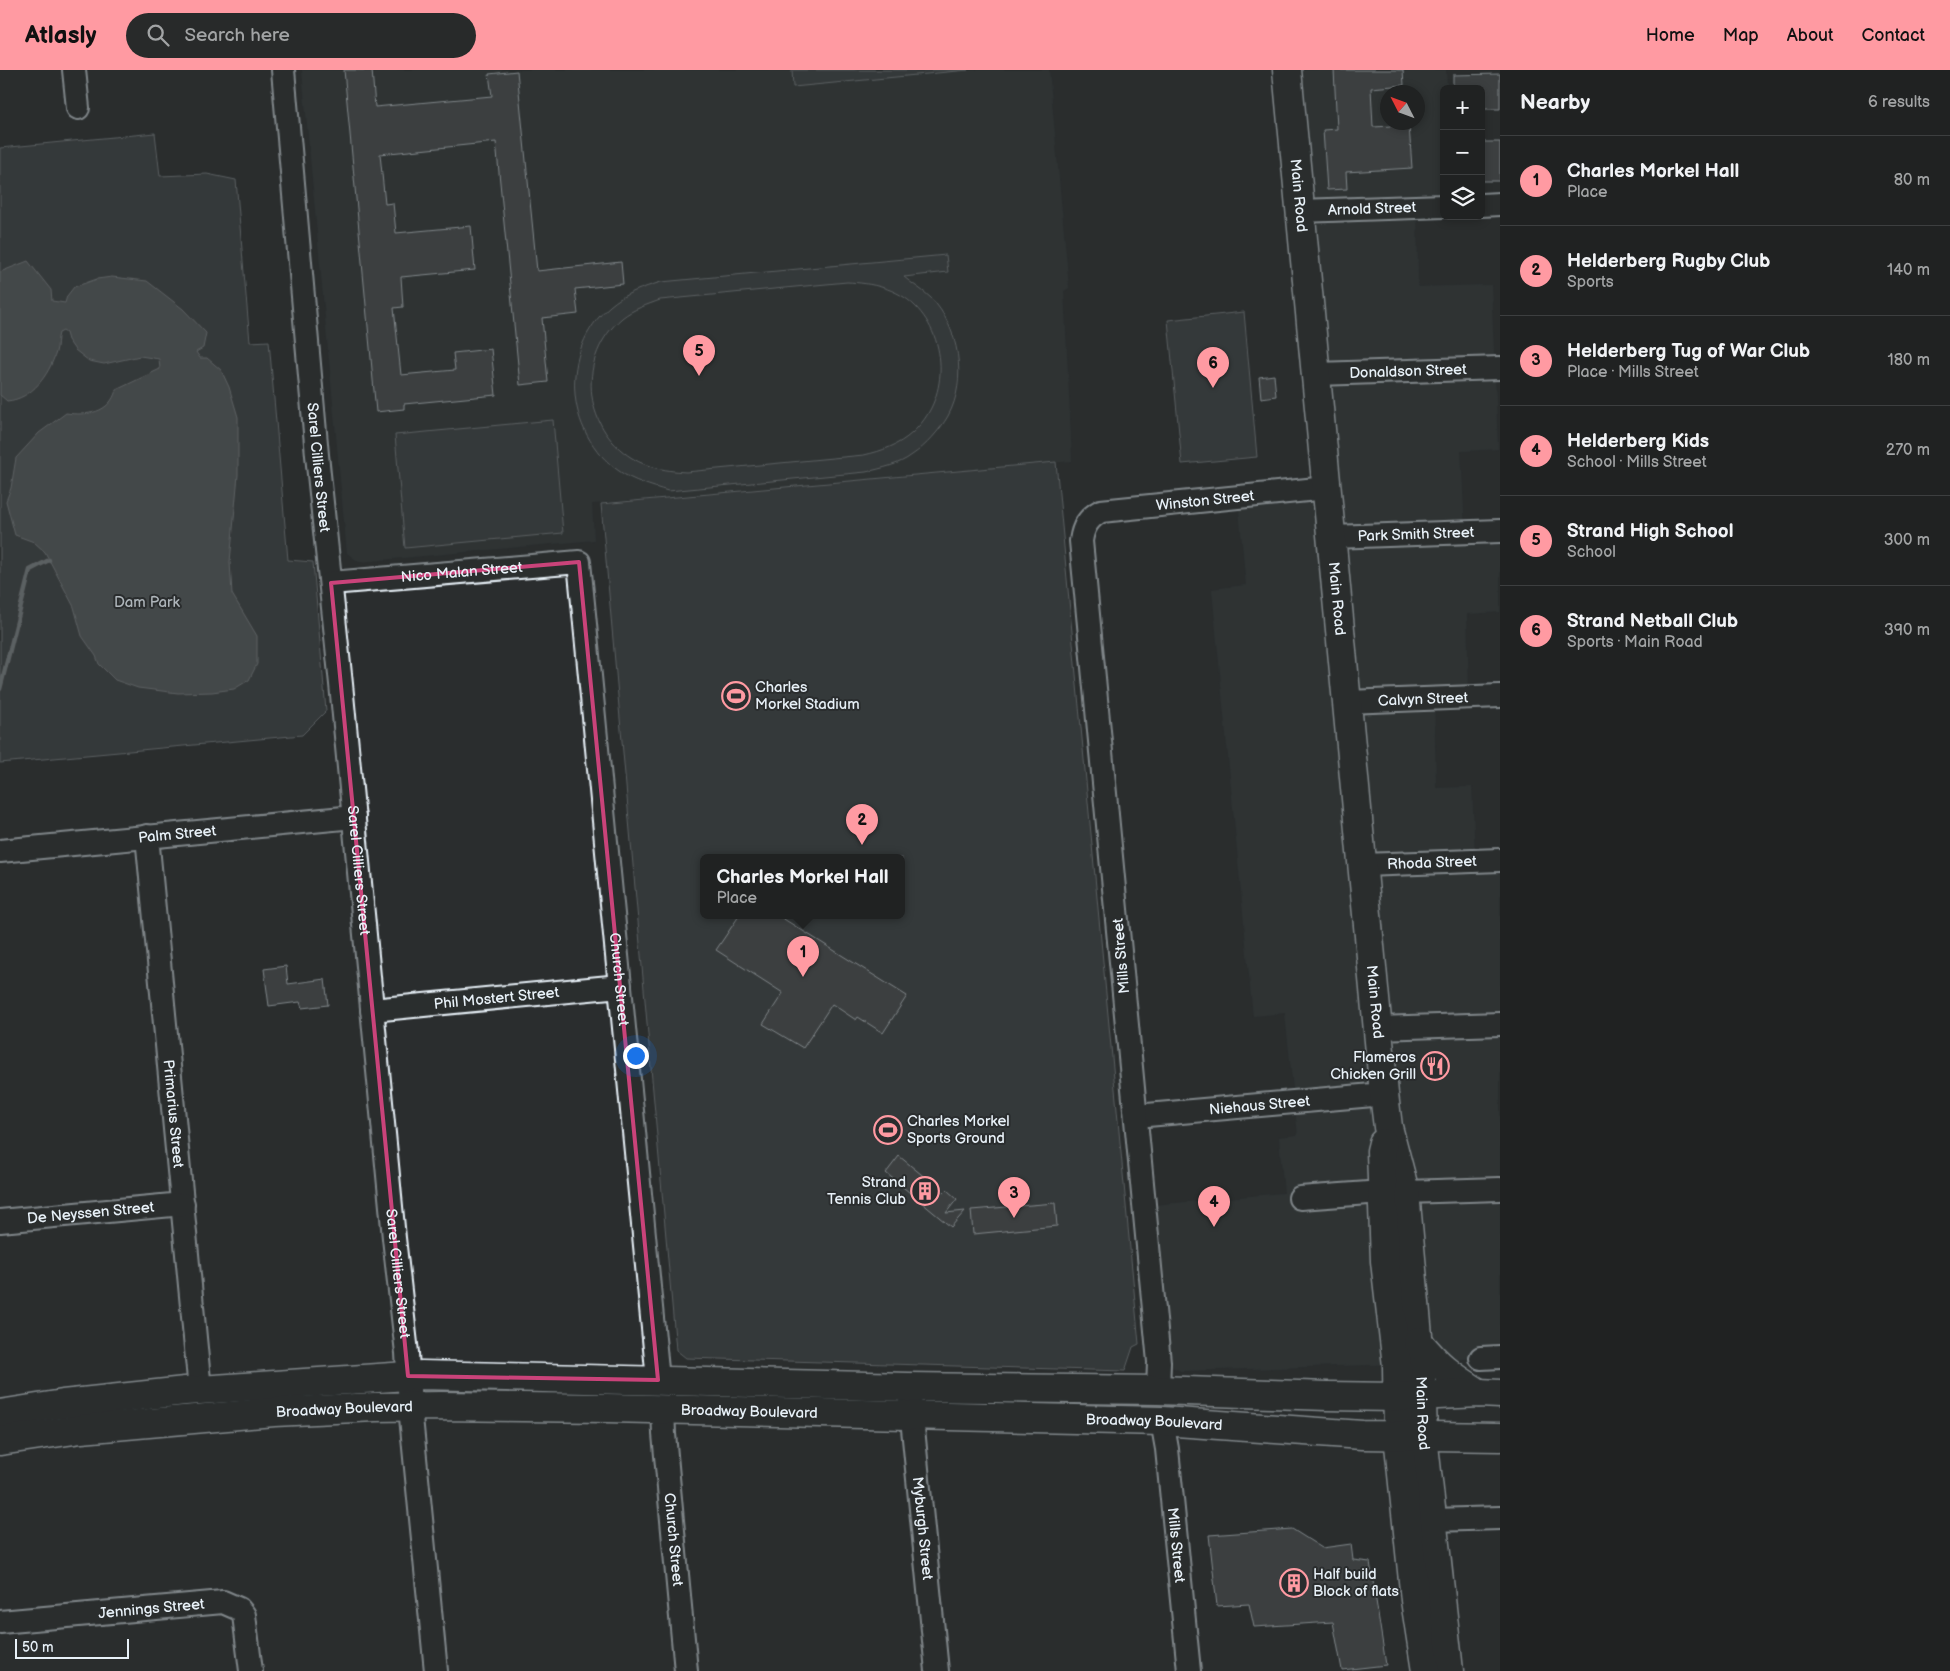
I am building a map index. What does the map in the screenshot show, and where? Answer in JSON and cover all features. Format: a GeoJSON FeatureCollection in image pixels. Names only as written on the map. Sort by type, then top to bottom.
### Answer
{"type":"FeatureCollection","features":[{"type":"Feature","properties":{"kind":"main road","name":"Main Road"},"geometry":{"type":"LineString","coordinates":[[1287,70],[1393,1192],[1418,1341],[1410,1396],[1410,1436],[1415,1600],[1426,1671]]}},
{"type":"Feature","properties":{"kind":"main road","name":"Main Road"},"geometry":{"type":"LineString","coordinates":[[1393,1192],[1385,1260],[1397,1366],[1410,1396]]}},
{"type":"Feature","properties":{"kind":"main road"},"geometry":{"type":"LineString","coordinates":[[1418,1341],[1442,1368],[1490,1394]]}},
{"type":"Feature","properties":{"kind":"main road","name":"Broadway Boulevard"},"geometry":{"type":"LineString","coordinates":[[0,1414],[63,1404],[200,1390],[408,1376],[908,1387],[1158,1390],[1327,1396],[1490,1394]]}},
{"type":"Feature","properties":{"kind":"main road","name":"Broadway Boulevard"},"geometry":{"type":"LineString","coordinates":[[0,1441],[81,1429],[274,1412],[410,1407],[663,1409],[912,1414],[1162,1421],[1362,1435],[1500,1437]]}},
{"type":"Feature","properties":{"kind":"main road","name":"Main Road"},"geometry":{"type":"LineString","coordinates":[[1410,1436],[1433,1520],[1449,1671]]}},
{"type":"Feature","properties":{"kind":"street"},"geometry":{"type":"LineString","coordinates":[[74,70],[78,108]]}},
{"type":"Feature","properties":{"kind":"street","name":"Sarel Cilliers Street"},"geometry":{"type":"LineString","coordinates":[[283,70],[317,455],[354,817],[436,1671]]}},
{"type":"Feature","properties":{"kind":"street"},"geometry":{"type":"LineString","coordinates":[[1485,205],[1500,204]]}},
{"type":"Feature","properties":{"kind":"street","name":"Arnold Street"},"geometry":{"type":"LineString","coordinates":[[1300,211],[1440,206]]}},
{"type":"Feature","properties":{"kind":"street","name":"Donaldson Street"},"geometry":{"type":"LineString","coordinates":[[1317,374],[1500,368]]}},
{"type":"Feature","properties":{"kind":"street","name":"Winston Street"},"geometry":{"type":"LineString","coordinates":[[1087,522],[1101,511],[1327,488]]}},
{"type":"Feature","properties":{"kind":"street","name":"Mills Street"},"geometry":{"type":"LineString","coordinates":[[1087,522],[1082,531],[1081,541],[1159,1362],[1158,1390]]}},
{"type":"Feature","properties":{"kind":"street","name":"Park Smith Street"},"geometry":{"type":"LineString","coordinates":[[1332,537],[1500,531]]}},
{"type":"Feature","properties":{"kind":"street","name":"Nico Malan Street"},"geometry":{"type":"LineString","coordinates":[[330,583],[579,562],[580,578]]}},
{"type":"Feature","properties":{"kind":"street","name":"Church Street"},"geometry":{"type":"LineString","coordinates":[[580,578],[658,1380]]}},
{"type":"Feature","properties":{"kind":"street","name":"Calvyn Street"},"geometry":{"type":"LineString","coordinates":[[1347,702],[1500,696]]}},
{"type":"Feature","properties":{"kind":"street","name":"Palm Street"},"geometry":{"type":"LineString","coordinates":[[0,851],[354,817]]}},
{"type":"Feature","properties":{"kind":"street","name":"Primarius Street"},"geometry":{"type":"LineString","coordinates":[[147,836],[200,1390]]}},
{"type":"Feature","properties":{"kind":"street","name":"Rhoda Street"},"geometry":{"type":"LineString","coordinates":[[1363,865],[1500,860]]}},
{"type":"Feature","properties":{"kind":"street","name":"Phil Mostert Street"},"geometry":{"type":"LineString","coordinates":[[372,1010],[620,986]]}},
{"type":"Feature","properties":{"kind":"street"},"geometry":{"type":"LineString","coordinates":[[1378,1028],[1500,1024]]}},
{"type":"Feature","properties":{"kind":"street","name":"Niehaus Street"},"geometry":{"type":"LineString","coordinates":[[1136,1116],[1384,1094]]}},
{"type":"Feature","properties":{"kind":"street"},"geometry":{"type":"LineString","coordinates":[[1300,1198],[1393,1192],[1500,1189]]}},
{"type":"Feature","properties":{"kind":"street","name":"De Neyssen Street"},"geometry":{"type":"LineString","coordinates":[[0,1221],[183,1204]]}},
{"type":"Feature","properties":{"kind":"street","name":"Myburgh Street"},"geometry":{"type":"LineString","coordinates":[[908,1387],[937,1671]]}},
{"type":"Feature","properties":{"kind":"street","name":"Church Street"},"geometry":{"type":"LineString","coordinates":[[663,1409],[686,1671]]}},
{"type":"Feature","properties":{"kind":"street","name":"Mills Street"},"geometry":{"type":"LineString","coordinates":[[1162,1421],[1167,1449],[1189,1671]]}},
{"type":"Feature","properties":{"kind":"street"},"geometry":{"type":"LineString","coordinates":[[1433,1520],[1500,1518]]}},
{"type":"Feature","properties":{"kind":"street","name":"Jennings Street"},"geometry":{"type":"LineString","coordinates":[[0,1622],[223,1602],[239,1608],[244,1615],[251,1671]]}},
{"type":"Feature","properties":{"kind":"highlighted area"},"geometry":{"type":"Polygon","coordinates":[[[579,562],[658,1380],[408,1376],[331,583],[579,562]]]}},
{"type":"Feature","properties":{"kind":"shaded area"},"geometry":{"type":"Polygon","coordinates":[[[302,70],[1049,70],[1069,288],[1064,291],[1072,461],[592,504],[594,540],[359,562],[347,553],[302,70]]]}},
{"type":"Feature","properties":{"kind":"shaded area"},"geometry":{"type":"Polygon","coordinates":[[[1290,70],[1446,70],[1447,85],[1440,85],[1440,207],[1417,208],[1418,287],[1491,285],[1498,449],[1461,451],[1465,533],[1500,532],[1500,612],[1467,614],[1469,698],[1434,699],[1436,788],[1472,787],[1475,860],[1500,859],[1500,1356],[1399,1364],[1181,1371],[1161,1362],[1155,1205],[1284,1193],[1279,1137],[1298,1135],[1285,1013],[1253,1016],[1212,589],[1246,585],[1238,498],[1329,489],[1290,70]]]}},
{"type":"Feature","properties":{"kind":"shaded area"},"geometry":{"type":"Polygon","coordinates":[[[28,261],[51,290],[52,301],[65,303],[67,296],[74,287],[97,279],[112,277],[147,281],[183,309],[206,333],[203,348],[196,352],[200,358],[207,358],[221,370],[229,387],[238,417],[238,475],[230,562],[232,594],[257,636],[257,664],[249,680],[234,689],[178,693],[138,688],[115,680],[99,664],[96,656],[82,636],[74,607],[45,552],[34,542],[15,535],[6,501],[11,488],[16,458],[39,433],[66,413],[82,414],[97,411],[109,404],[116,390],[160,369],[159,359],[140,356],[104,364],[89,361],[75,350],[63,331],[59,333],[57,350],[44,377],[32,391],[24,396],[7,401],[0,395],[0,272],[28,261]]]}},
{"type":"Feature","properties":{"kind":"green space"},"geometry":{"type":"Polygon","coordinates":[[[792,70],[968,70],[793,87],[792,70]]]}},
{"type":"Feature","properties":{"kind":"green space","name":"Dam Park"},"geometry":{"type":"Polygon","coordinates":[[[155,133],[160,176],[207,174],[236,180],[250,342],[269,341],[288,560],[313,562],[326,711],[302,735],[0,763],[0,148],[155,133]]]}},
{"type":"Feature","properties":{"kind":"green space"},"geometry":{"type":"Polygon","coordinates":[[[946,255],[948,272],[904,277],[925,292],[941,310],[954,339],[958,354],[958,386],[948,416],[932,437],[912,455],[896,464],[866,472],[668,491],[630,478],[601,455],[587,435],[579,414],[575,391],[576,368],[582,345],[593,324],[610,306],[628,294],[661,282],[946,255]],[[847,282],[660,300],[631,312],[622,318],[607,334],[598,352],[592,371],[591,391],[595,410],[603,428],[615,445],[632,458],[658,468],[686,472],[864,455],[902,441],[924,419],[933,404],[940,370],[939,352],[926,320],[908,300],[892,291],[874,285],[847,282]]]}},
{"type":"Feature","properties":{"kind":"green space"},"geometry":{"type":"Polygon","coordinates":[[[1244,312],[1257,457],[1182,464],[1168,320],[1244,312]]]}},
{"type":"Feature","properties":{"kind":"green space"},"geometry":{"type":"Polygon","coordinates":[[[553,420],[563,533],[405,548],[395,435],[553,420]]]}},
{"type":"Feature","properties":{"kind":"green space","name":"Charles Morkel Sports Ground"},"geometry":{"type":"Polygon","coordinates":[[[1056,462],[1139,1344],[1133,1347],[1125,1371],[686,1358],[676,1350],[601,504],[1056,462]]]}},
{"type":"Feature","properties":{"kind":"building"},"geometry":{"type":"Polygon","coordinates":[[[344,70],[372,70],[375,107],[492,96],[489,74],[517,71],[537,271],[621,262],[623,284],[575,289],[578,314],[542,318],[548,382],[520,385],[496,142],[380,154],[385,204],[393,203],[396,233],[471,226],[475,270],[401,277],[403,307],[394,308],[401,375],[455,370],[453,353],[491,349],[496,395],[404,404],[404,409],[376,412],[344,70]]]}},
{"type":"Feature","properties":{"kind":"building"},"geometry":{"type":"Polygon","coordinates":[[[1334,70],[1403,70],[1404,85],[1380,85],[1380,87],[1371,88],[1373,127],[1380,127],[1380,130],[1409,130],[1412,168],[1346,172],[1347,189],[1327,190],[1323,130],[1337,129],[1334,70]]]}},
{"type":"Feature","properties":{"kind":"building"},"geometry":{"type":"Polygon","coordinates":[[[1500,74],[1500,109],[1485,109],[1485,85],[1453,85],[1453,75],[1500,74]]]}},
{"type":"Feature","properties":{"kind":"building"},"geometry":{"type":"Polygon","coordinates":[[[1485,142],[1500,142],[1500,181],[1485,181],[1485,142]]]}},
{"type":"Feature","properties":{"kind":"building"},"geometry":{"type":"Polygon","coordinates":[[[1274,375],[1276,396],[1261,398],[1259,377],[1274,375]]]}},
{"type":"Feature","properties":{"kind":"building"},"geometry":{"type":"Polygon","coordinates":[[[737,919],[784,919],[907,996],[883,1033],[858,1017],[856,1020],[832,1004],[803,1048],[763,1024],[783,993],[716,950],[737,919]]]}},
{"type":"Feature","properties":{"kind":"building"},"geometry":{"type":"Polygon","coordinates":[[[286,966],[288,984],[325,979],[328,1005],[302,1008],[300,1002],[269,1006],[264,969],[286,966]]]}},
{"type":"Feature","properties":{"kind":"building","name":"Strand Tennis Club"},"geometry":{"type":"Polygon","coordinates":[[[899,1156],[944,1193],[947,1190],[957,1199],[946,1213],[965,1211],[951,1227],[886,1173],[899,1156]]]}},
{"type":"Feature","properties":{"kind":"building"},"geometry":{"type":"Polygon","coordinates":[[[1055,1203],[1057,1226],[973,1234],[971,1210],[1055,1203]]]}},
{"type":"Feature","properties":{"kind":"building","name":"Half build Block of flats"},"geometry":{"type":"Polygon","coordinates":[[[1292,1529],[1322,1548],[1351,1544],[1353,1560],[1370,1562],[1386,1665],[1342,1670],[1333,1622],[1254,1627],[1249,1604],[1217,1606],[1209,1535],[1292,1529]]]}},
{"type":"Feature","properties":{"kind":"waterway"},"geometry":{"type":"LineString","coordinates":[[0,689],[30,570],[49,560]]}},
{"type":"Feature","properties":{"kind":"place","name":"Strand High School"},"geometry":{"type":"Point","coordinates":[699,376]}},
{"type":"Feature","properties":{"kind":"place","name":"Strand Netball Club"},"geometry":{"type":"Point","coordinates":[1213,388]}},
{"type":"Feature","properties":{"kind":"place","name":"Charles Morkel Stadium"},"geometry":{"type":"Point","coordinates":[736,696]}},
{"type":"Feature","properties":{"kind":"place","name":"Helderberg Rugby Club"},"geometry":{"type":"Point","coordinates":[862,845]}},
{"type":"Feature","properties":{"kind":"place","name":"Charles Morkel Hall"},"geometry":{"type":"Point","coordinates":[803,977]}},
{"type":"Feature","properties":{"kind":"place","name":"Flameros Chicken Grill"},"geometry":{"type":"Point","coordinates":[1435,1066]}},
{"type":"Feature","properties":{"kind":"place","name":"Charles Morkel Sports Ground"},"geometry":{"type":"Point","coordinates":[888,1130]}},
{"type":"Feature","properties":{"kind":"place","name":"Strand Tennis Club"},"geometry":{"type":"Point","coordinates":[925,1191]}},
{"type":"Feature","properties":{"kind":"place","name":"Helderberg Tug of War Club"},"geometry":{"type":"Point","coordinates":[1014,1218]}},
{"type":"Feature","properties":{"kind":"place","name":"Helderberg Kids"},"geometry":{"type":"Point","coordinates":[1214,1227]}},
{"type":"Feature","properties":{"kind":"place","name":"Half build Block of flats"},"geometry":{"type":"Point","coordinates":[1294,1583]}}]}
